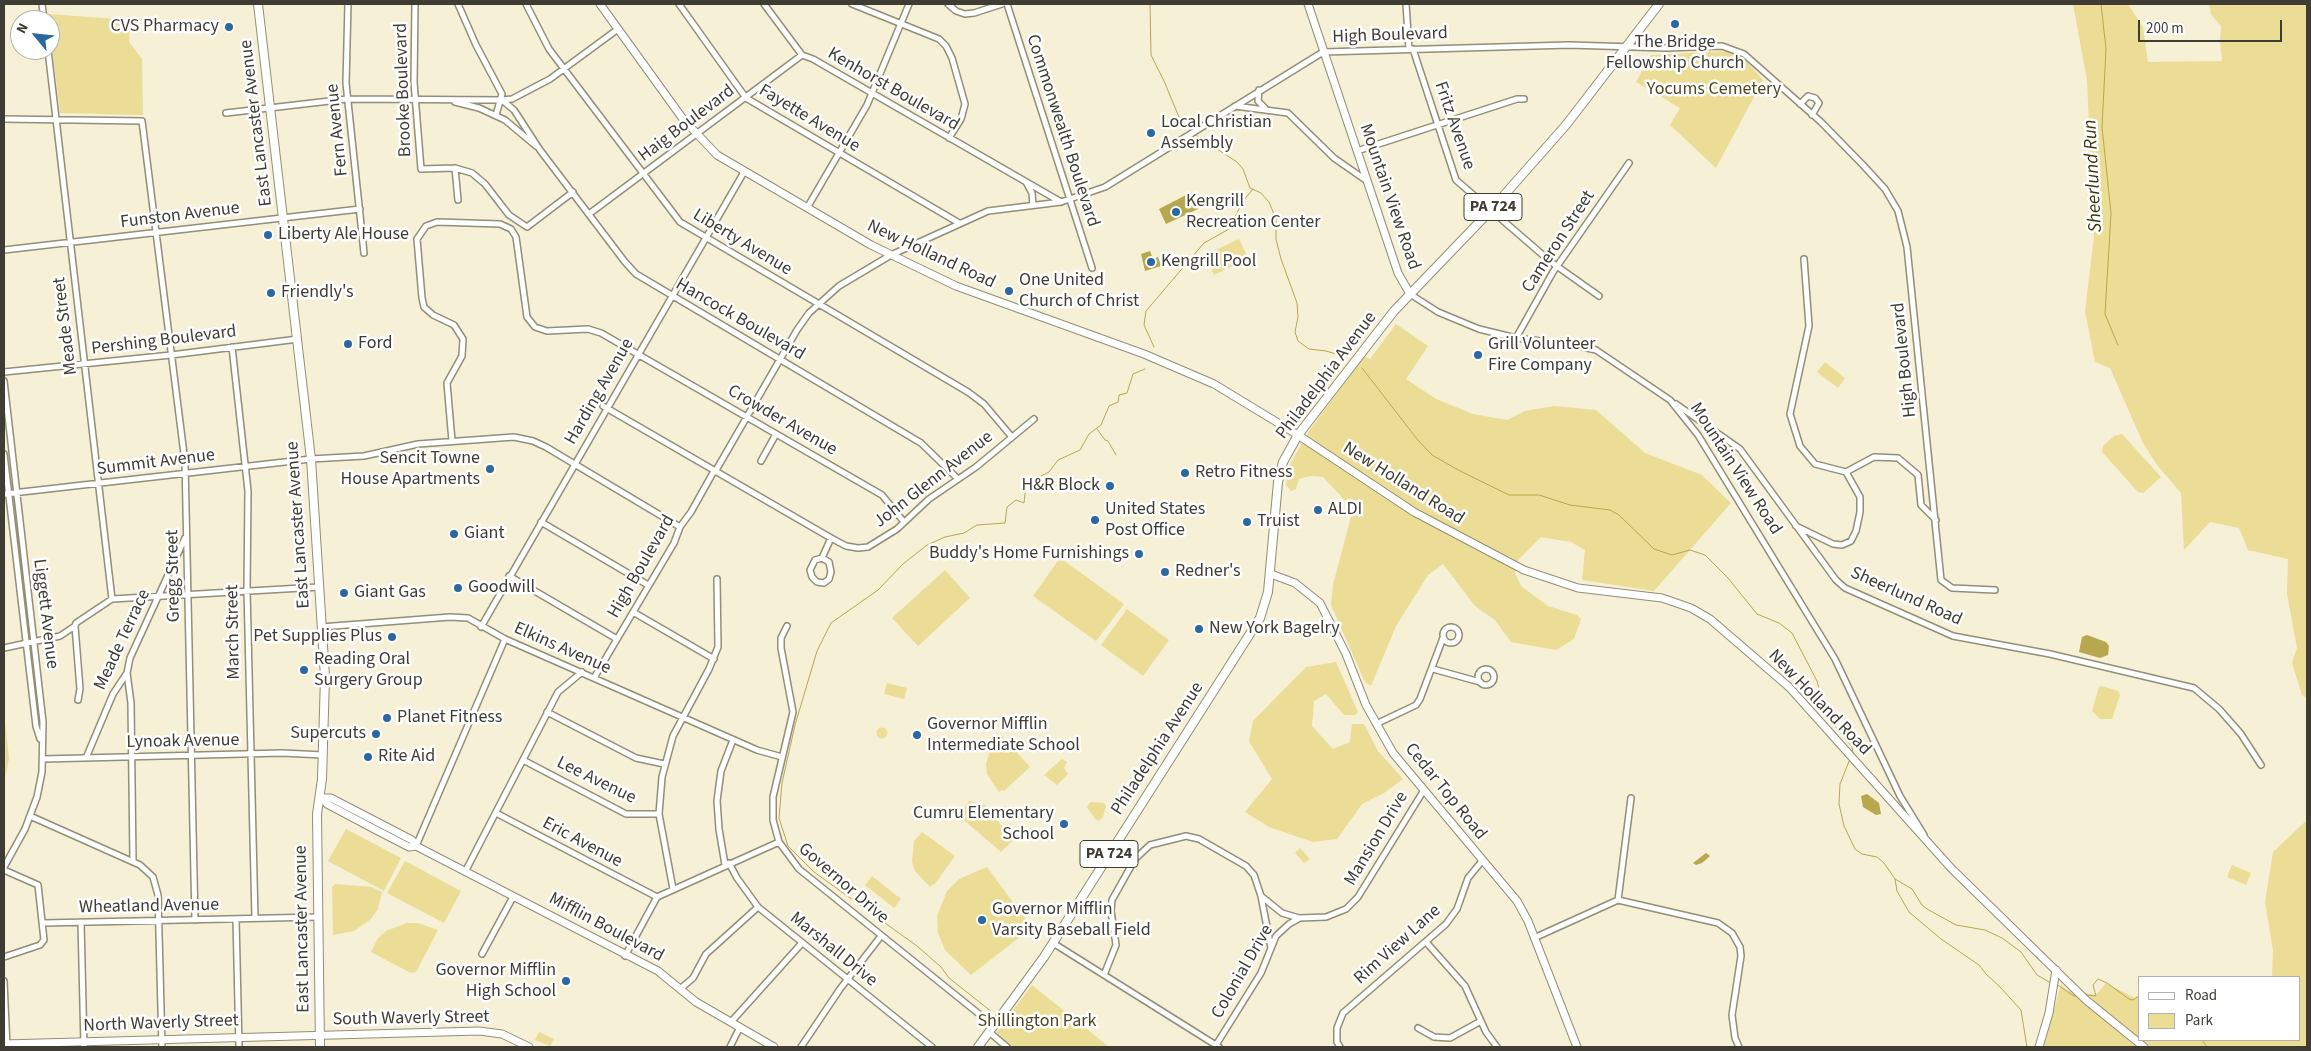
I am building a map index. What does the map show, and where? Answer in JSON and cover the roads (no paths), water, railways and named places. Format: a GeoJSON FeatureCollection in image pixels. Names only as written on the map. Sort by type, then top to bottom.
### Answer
{"type":"FeatureCollection","features":[{"type":"Feature","properties":{"kind":"main road","name":"East Lancaster Avenue"},"geometry":{"type":"LineString","coordinates":[[258,4],[311,459],[325,692],[322,797],[317,814],[320,1047]]}},
{"type":"Feature","properties":{"kind":"main road","name":"Philadelphia Avenue"},"geometry":{"type":"LineString","coordinates":[[978,1047],[1053,943],[1255,626],[1267,598],[1278,482],[1283,462],[1298,435],[1384,323],[1491,210],[1566,125],[1657,4]]}},
{"type":"Feature","properties":{"kind":"street","name":"Fern Avenue"},"geometry":{"type":"LineString","coordinates":[[348,4],[347,99],[364,253]]}},
{"type":"Feature","properties":{"kind":"street","name":"Brooke Boulevard"},"geometry":{"type":"LineString","coordinates":[[415,4],[415,100],[421,169],[455,168]]}},
{"type":"Feature","properties":{"kind":"street"},"geometry":{"type":"LineString","coordinates":[[458,4],[476,45],[502,94],[502,100],[496,115]]}},
{"type":"Feature","properties":{"kind":"street","name":"Liberty Avenue"},"geometry":{"type":"LineString","coordinates":[[526,4],[537,28],[564,69],[678,220],[705,238],[968,392],[984,404],[1011,436]]}},
{"type":"Feature","properties":{"kind":"street","name":"New Holland Road"},"geometry":{"type":"LineString","coordinates":[[600,4],[696,134],[717,155],[891,256],[967,291],[1144,354],[1194,374],[1237,397],[1298,435],[1414,512],[1524,570],[1578,588],[1662,598],[1678,603],[1702,615],[1726,631],[1779,678],[1926,842],[2086,1000],[2144,1047]]}},
{"type":"Feature","properties":{"kind":"street","name":"Fayette Avenue"},"geometry":{"type":"LineString","coordinates":[[679,4],[746,98],[959,223]]}},
{"type":"Feature","properties":{"kind":"street","name":"Kenhorst Boulevard"},"geometry":{"type":"LineString","coordinates":[[764,4],[802,55],[813,59],[1062,202]]}},
{"type":"Feature","properties":{"kind":"street"},"geometry":{"type":"LineString","coordinates":[[852,4],[939,39],[946,46],[950,53],[964,104],[961,120],[949,138]]}},
{"type":"Feature","properties":{"kind":"street"},"geometry":{"type":"LineString","coordinates":[[807,208],[872,94],[909,4]]}},
{"type":"Feature","properties":{"kind":"street"},"geometry":{"type":"LineString","coordinates":[[948,4],[956,11],[965,14],[974,14],[1002,4]]}},
{"type":"Feature","properties":{"kind":"street","name":"Commonwealth Boulevard"},"geometry":{"type":"LineString","coordinates":[[1007,4],[1092,268]]}},
{"type":"Feature","properties":{"kind":"street","name":"Mountain View Road"},"geometry":{"type":"LineString","coordinates":[[1308,4],[1398,273],[1410,294],[1432,309],[1459,322],[1516,338],[1574,345],[1596,350],[1670,400],[1698,435],[1835,659],[1900,796],[1916,820],[1926,842]]}},
{"type":"Feature","properties":{"kind":"street","name":"Fritz Avenue"},"geometry":{"type":"LineString","coordinates":[[1406,4],[1411,49],[1456,180],[1557,266],[1599,296]]}},
{"type":"Feature","properties":{"kind":"street"},"geometry":{"type":"LineString","coordinates":[[226,114],[347,99],[451,101],[473,99],[502,100],[512,98],[546,82],[618,29]]}},
{"type":"Feature","properties":{"kind":"street","name":"High Boulevard"},"geometry":{"type":"LineString","coordinates":[[594,678],[674,543],[680,527],[691,512],[797,330],[818,304],[839,286],[891,256],[988,210],[1062,202],[1118,180],[1185,136],[1323,52],[1411,49],[1722,46],[1735,49],[1754,62],[1864,165],[1885,189],[1902,220],[1941,580],[1952,588],[1995,590]]}},
{"type":"Feature","properties":{"kind":"street","name":"Haig Boulevard"},"geometry":{"type":"LineString","coordinates":[[589,214],[802,55]]}},
{"type":"Feature","properties":{"kind":"street","name":"Meade Street"},"geometry":{"type":"LineString","coordinates":[[49,60],[112,600]]}},
{"type":"Feature","properties":{"kind":"street"},"geometry":{"type":"LineString","coordinates":[[1259,90],[1258,101],[1265,109]]}},
{"type":"Feature","properties":{"kind":"street"},"geometry":{"type":"LineString","coordinates":[[1800,104],[1808,96],[1815,98],[1819,103],[1812,115]]}},
{"type":"Feature","properties":{"kind":"street"},"geometry":{"type":"LineString","coordinates":[[1357,151],[1524,99]]}},
{"type":"Feature","properties":{"kind":"street","name":"Hancock Boulevard"},"geometry":{"type":"LineString","coordinates":[[502,100],[514,110],[540,150],[630,268],[645,281],[921,442],[958,479]]}},
{"type":"Feature","properties":{"kind":"street","name":"Hancock Boulevard"},"geometry":{"type":"LineString","coordinates":[[451,101],[496,115],[510,123],[540,150]]}},
{"type":"Feature","properties":{"kind":"street"},"geometry":{"type":"LineString","coordinates":[[1235,106],[1280,110],[1293,116],[1334,158],[1367,181]]}},
{"type":"Feature","properties":{"kind":"street"},"geometry":{"type":"LineString","coordinates":[[4,119],[56,120]]}},
{"type":"Feature","properties":{"kind":"street","name":"Gregg Street"},"geometry":{"type":"LineString","coordinates":[[56,120],[142,121],[185,473],[195,920]]}},
{"type":"Feature","properties":{"kind":"street","name":"Cameron Street"},"geometry":{"type":"LineString","coordinates":[[1516,338],[1557,266],[1629,163]]}},
{"type":"Feature","properties":{"kind":"street"},"geometry":{"type":"LineString","coordinates":[[458,200],[455,168],[476,176],[509,215],[527,227],[573,192]]}},
{"type":"Feature","properties":{"kind":"street","name":"Harding Avenue"},"geometry":{"type":"LineString","coordinates":[[482,627],[605,407],[744,172]]}},
{"type":"Feature","properties":{"kind":"street"},"geometry":{"type":"LineString","coordinates":[[1026,182],[1032,193],[1033,205]]}},
{"type":"Feature","properties":{"kind":"street","name":"Funston Avenue"},"geometry":{"type":"LineString","coordinates":[[4,250],[360,209]]}},
{"type":"Feature","properties":{"kind":"street","name":"Crowder Avenue"},"geometry":{"type":"LineString","coordinates":[[452,441],[447,383],[462,356],[464,344],[457,327],[430,312],[423,303],[416,243],[422,231],[431,223],[496,224],[508,228],[515,234],[527,317],[532,326],[547,331],[596,331],[882,495],[904,522]]}},
{"type":"Feature","properties":{"kind":"street"},"geometry":{"type":"LineString","coordinates":[[1804,259],[1809,326],[1790,414],[1800,446],[1815,464],[1846,472],[1874,457],[1898,458],[1918,475],[1921,505],[1936,520]]}},
{"type":"Feature","properties":{"kind":"street","name":"Pershing Boulevard"},"geometry":{"type":"LineString","coordinates":[[4,372],[171,355],[298,339]]}},
{"type":"Feature","properties":{"kind":"street","name":"March Street"},"geometry":{"type":"LineString","coordinates":[[232,347],[248,491],[247,590],[255,918]]}},
{"type":"Feature","properties":{"kind":"street","name":"Liggett Avenue"},"geometry":{"type":"LineString","coordinates":[[4,381],[43,722],[42,741]]}},
{"type":"Feature","properties":{"kind":"street","name":"Sheerlund Road"},"geometry":{"type":"LineString","coordinates":[[1670,400],[1740,450],[1836,580],[1845,588],[1933,629],[1953,636],[2042,652],[2194,688],[2219,709],[2241,734],[2261,765]]}},
{"type":"Feature","properties":{"kind":"street","name":"John Glenn Avenue"},"geometry":{"type":"LineString","coordinates":[[605,407],[831,538],[850,547],[868,546],[897,529],[1034,419]]}},
{"type":"Feature","properties":{"kind":"street"},"geometry":{"type":"LineString","coordinates":[[761,462],[776,434]]}},
{"type":"Feature","properties":{"kind":"street","name":"Summit Avenue"},"geometry":{"type":"LineString","coordinates":[[6,494],[311,459],[364,456],[408,445],[452,441],[520,438],[542,444],[574,463]]}},
{"type":"Feature","properties":{"kind":"street","name":"Liggett Avenue"},"geometry":{"type":"LineString","coordinates":[[4,454],[6,494],[27,644],[36,726],[42,741]]}},
{"type":"Feature","properties":{"kind":"street"},"geometry":{"type":"LineString","coordinates":[[574,463],[680,527]]}},
{"type":"Feature","properties":{"kind":"street"},"geometry":{"type":"LineString","coordinates":[[1796,526],[1833,544],[1842,545],[1851,541],[1856,531],[1860,497],[1846,472]]}},
{"type":"Feature","properties":{"kind":"street"},"geometry":{"type":"LineString","coordinates":[[540,522],[648,585]]}},
{"type":"Feature","properties":{"kind":"street","name":"Meade Terrace"},"geometry":{"type":"LineString","coordinates":[[86,758],[113,694],[127,673],[130,658],[186,535]]}},
{"type":"Feature","properties":{"kind":"street"},"geometry":{"type":"LineString","coordinates":[[822,558],[829,562],[832,572],[824,584],[817,582],[812,577],[810,570],[815,560],[822,558],[831,538]]}},
{"type":"Feature","properties":{"kind":"street","name":"Cedar Top Road"},"geometry":{"type":"LineString","coordinates":[[1270,574],[1295,582],[1320,603],[1346,654],[1376,724],[1392,753],[1517,901],[1534,938],[1577,1047]]}},
{"type":"Feature","properties":{"kind":"street"},"geometry":{"type":"LineString","coordinates":[[509,576],[617,639]]}},
{"type":"Feature","properties":{"kind":"street"},"geometry":{"type":"LineString","coordinates":[[673,889],[659,814],[664,764],[681,717],[714,659],[719,640],[717,579]]}},
{"type":"Feature","properties":{"kind":"street"},"geometry":{"type":"LineString","coordinates":[[4,648],[60,636],[75,626],[76,623],[112,600],[318,586]]}},
{"type":"Feature","properties":{"kind":"street"},"geometry":{"type":"LineString","coordinates":[[633,612],[714,659]]}},
{"type":"Feature","properties":{"kind":"street","name":"Elkins Avenue"},"geometry":{"type":"LineString","coordinates":[[321,627],[450,617],[468,618],[505,639],[681,717],[757,750],[782,757]]}},
{"type":"Feature","properties":{"kind":"street"},"geometry":{"type":"LineString","coordinates":[[75,626],[80,689],[78,700]]}},
{"type":"Feature","properties":{"kind":"street","name":"Governor Drive"},"geometry":{"type":"LineString","coordinates":[[787,626],[781,638],[781,648],[793,712],[772,804],[778,842],[800,870],[992,1029],[1007,1047]]}},
{"type":"Feature","properties":{"kind":"street"},"geometry":{"type":"LineString","coordinates":[[1376,724],[1416,705],[1423,694],[1443,638]]}},
{"type":"Feature","properties":{"kind":"street"},"geometry":{"type":"LineString","coordinates":[[416,846],[505,639]]}},
{"type":"Feature","properties":{"kind":"street"},"geometry":{"type":"LineString","coordinates":[[1433,668],[1480,682]]}},
{"type":"Feature","properties":{"kind":"street"},"geometry":{"type":"LineString","coordinates":[[465,872],[558,692],[582,672]]}},
{"type":"Feature","properties":{"kind":"street"},"geometry":{"type":"LineString","coordinates":[[127,673],[132,757],[133,861]]}},
{"type":"Feature","properties":{"kind":"street"},"geometry":{"type":"LineString","coordinates":[[547,712],[636,758],[664,764]]}},
{"type":"Feature","properties":{"kind":"street","name":"Marshall Drive"},"geometry":{"type":"LineString","coordinates":[[733,740],[721,771],[717,794],[719,829],[728,864],[737,878],[758,907],[932,1047]]}},
{"type":"Feature","properties":{"kind":"street"},"geometry":{"type":"LineString","coordinates":[[4,957],[44,943],[44,923],[38,885],[4,869],[30,816],[40,784],[43,759],[42,741]]}},
{"type":"Feature","properties":{"kind":"street","name":"Lynoak Avenue"},"geometry":{"type":"LineString","coordinates":[[43,759],[251,754],[323,756]]}},
{"type":"Feature","properties":{"kind":"street","name":"Lee Avenue"},"geometry":{"type":"LineString","coordinates":[[523,760],[626,814],[659,814]]}},
{"type":"Feature","properties":{"kind":"street","name":"Mansion Drive"},"geometry":{"type":"LineString","coordinates":[[1299,918],[1332,916],[1351,905],[1361,893],[1424,790]]}},
{"type":"Feature","properties":{"kind":"street","name":"Mifflin Boulevard"},"geometry":{"type":"LineString","coordinates":[[322,797],[331,798],[412,840],[416,846],[658,972],[696,1002],[774,1047]]}},
{"type":"Feature","properties":{"kind":"street"},"geometry":{"type":"LineString","coordinates":[[1618,900],[1632,798]]}},
{"type":"Feature","properties":{"kind":"street","name":"Eric Avenue"},"geometry":{"type":"LineString","coordinates":[[496,812],[656,896]]}},
{"type":"Feature","properties":{"kind":"street"},"geometry":{"type":"LineString","coordinates":[[30,816],[133,861],[147,870],[157,885],[162,1047]]}},
{"type":"Feature","properties":{"kind":"street","name":"Colonial Drive"},"geometry":{"type":"LineString","coordinates":[[1104,975],[1116,945],[1110,911],[1112,900],[1135,859],[1150,845],[1186,836],[1202,840],[1248,867],[1254,875],[1261,896],[1282,913],[1299,918]]}},
{"type":"Feature","properties":{"kind":"street"},"geometry":{"type":"LineString","coordinates":[[625,956],[656,896],[778,842]]}},
{"type":"Feature","properties":{"kind":"street","name":"Rim View Lane"},"geometry":{"type":"LineString","coordinates":[[1340,1047],[1337,1042],[1336,1028],[1343,1012],[1450,920],[1460,902],[1466,881],[1482,861]]}},
{"type":"Feature","properties":{"kind":"street"},"geometry":{"type":"LineString","coordinates":[[1261,896],[1271,949]]}},
{"type":"Feature","properties":{"kind":"street"},"geometry":{"type":"LineString","coordinates":[[482,954],[513,897]]}},
{"type":"Feature","properties":{"kind":"street"},"geometry":{"type":"LineString","coordinates":[[1534,938],[1618,900],[1718,923],[1732,933],[1740,947],[1741,956],[1732,1015],[1735,1038],[1739,1047]]}},
{"type":"Feature","properties":{"kind":"street"},"geometry":{"type":"LineString","coordinates":[[680,989],[693,978],[706,954],[758,907]]}},
{"type":"Feature","properties":{"kind":"street","name":"Wheatland Avenue"},"geometry":{"type":"LineString","coordinates":[[44,923],[318,917]]}},
{"type":"Feature","properties":{"kind":"street","name":"Colonial Drive"},"geometry":{"type":"LineString","coordinates":[[1218,1046],[1255,983],[1282,929],[1299,918]]}},
{"type":"Feature","properties":{"kind":"street"},"geometry":{"type":"LineString","coordinates":[[236,919],[239,1047]]}},
{"type":"Feature","properties":{"kind":"street"},"geometry":{"type":"LineString","coordinates":[[81,922],[84,1044]]}},
{"type":"Feature","properties":{"kind":"street"},"geometry":{"type":"LineString","coordinates":[[801,1047],[847,980],[881,936]]}},
{"type":"Feature","properties":{"kind":"street"},"geometry":{"type":"LineString","coordinates":[[1426,942],[1465,986],[1481,1021],[1497,1047]]}},
{"type":"Feature","properties":{"kind":"street"},"geometry":{"type":"LineString","coordinates":[[731,1022],[802,943]]}},
{"type":"Feature","properties":{"kind":"street"},"geometry":{"type":"LineString","coordinates":[[1053,943],[1218,1046]]}},
{"type":"Feature","properties":{"kind":"street"},"geometry":{"type":"LineString","coordinates":[[2039,1047],[2049,1013],[2056,970]]}},
{"type":"Feature","properties":{"kind":"street"},"geometry":{"type":"LineString","coordinates":[[4,981],[6,1045]]}},
{"type":"Feature","properties":{"kind":"street"},"geometry":{"type":"LineString","coordinates":[[1418,1028],[1434,1036],[1450,1038],[1481,1021]]}},
{"type":"Feature","properties":{"kind":"street"},"geometry":{"type":"LineString","coordinates":[[730,1047],[740,1027]]}},
{"type":"Feature","properties":{"kind":"street","name":"South Waverly Street"},"geometry":{"type":"LineString","coordinates":[[320,1035],[488,1032],[510,1036],[529,1047]]}},
{"type":"Feature","properties":{"kind":"street","name":"North Waverly Street"},"geometry":{"type":"LineString","coordinates":[[6,1045],[84,1044],[161,1038],[320,1035]]}},
{"type":"Feature","properties":{"kind":"waterway"},"geometry":{"type":"LineString","coordinates":[[1150,4],[1151,55],[1179,117],[1191,131]]}},
{"type":"Feature","properties":{"kind":"waterway","name":"Sheerlund Run"},"geometry":{"type":"LineString","coordinates":[[2101,4],[2106,49],[2102,127],[2111,213],[2105,314],[2118,345]]}},
{"type":"Feature","properties":{"kind":"waterway"},"geometry":{"type":"LineString","coordinates":[[1194,134],[1237,162],[1243,169],[1250,188],[1261,193],[1269,202],[1276,219],[1276,239],[1281,259],[1297,303],[1298,317],[1295,332],[1298,341],[1309,349],[1343,356]]}},
{"type":"Feature","properties":{"kind":"waterway"},"geometry":{"type":"LineString","coordinates":[[1154,347],[1144,325],[1146,311],[1204,243],[1229,229],[1243,201],[1253,189]]}},
{"type":"Feature","properties":{"kind":"waterway"},"geometry":{"type":"LineString","coordinates":[[1362,368],[1417,439],[1432,455],[1460,471],[1509,495],[1539,495],[1570,505],[1610,510],[1619,515],[1654,549],[1672,555],[1690,550],[1705,555],[1728,578],[1757,614],[1779,623],[1792,633],[1817,681],[1824,707],[1837,729],[1852,747],[1853,753]]}},
{"type":"Feature","properties":{"kind":"waterway"},"geometry":{"type":"LineString","coordinates":[[992,1012],[949,978],[941,967],[917,946],[814,872],[788,846],[779,818],[782,783],[795,725],[817,651],[831,623],[878,590],[903,564],[927,545],[945,537],[964,533],[977,525],[1005,523],[1007,507],[1016,500],[1024,503],[1026,485],[1032,488],[1039,477],[1049,472],[1058,460],[1080,450],[1089,434],[1101,425],[1109,406],[1118,402],[1119,395],[1127,393],[1133,374],[1145,369]]}},
{"type":"Feature","properties":{"kind":"waterway"},"geometry":{"type":"LineString","coordinates":[[1097,429],[1105,440],[1108,441],[1116,455]]}},
{"type":"Feature","properties":{"kind":"waterway"},"geometry":{"type":"LineString","coordinates":[[1850,759],[1840,784],[1839,804],[1844,826],[1855,849],[1862,854],[1877,857],[1884,863],[1895,879],[1912,889],[1922,905],[1927,909],[1956,925],[1985,930],[2002,938],[2021,952],[2037,975],[2051,983]]}},
{"type":"Feature","properties":{"kind":"waterway"},"geometry":{"type":"LineString","coordinates":[[1895,879],[1897,891],[1909,912],[1941,939],[1979,965],[2021,1010],[2027,1047]]}},
{"type":"Feature","properties":{"kind":"waterway"},"geometry":{"type":"LineString","coordinates":[[2086,995],[2096,996],[2093,985],[2098,979],[2107,983],[2129,999],[2133,1000],[2138,996]]}},
{"type":"Feature","properties":{"kind":"waterway"},"geometry":{"type":"LineString","coordinates":[[2056,984],[2077,996]]}},
{"type":"Feature","properties":{"kind":"waterway"},"geometry":{"type":"LineString","coordinates":[[2203,1041],[2207,1047]]}},
{"type":"Feature","properties":{"kind":"place","name":"The Bridge Fellowship Church"},"geometry":{"type":"Point","coordinates":[1675,24]}},
{"type":"Feature","properties":{"kind":"place","name":"CVS Pharmacy"},"geometry":{"type":"Point","coordinates":[229,27]}},
{"type":"Feature","properties":{"kind":"place","name":"Local Christian Assembly"},"geometry":{"type":"Point","coordinates":[1151,133]}},
{"type":"Feature","properties":{"kind":"place","name":"Kengrill Recreation Center"},"geometry":{"type":"Point","coordinates":[1176,212]}},
{"type":"Feature","properties":{"kind":"place","name":"Liberty Ale House"},"geometry":{"type":"Point","coordinates":[268,235]}},
{"type":"Feature","properties":{"kind":"place","name":"Kengrill Pool"},"geometry":{"type":"Point","coordinates":[1151,262]}},
{"type":"Feature","properties":{"kind":"place","name":"One United Church of Christ"},"geometry":{"type":"Point","coordinates":[1009,291]}},
{"type":"Feature","properties":{"kind":"place","name":"Friendly's"},"geometry":{"type":"Point","coordinates":[271,293]}},
{"type":"Feature","properties":{"kind":"place","name":"Ford"},"geometry":{"type":"Point","coordinates":[348,344]}},
{"type":"Feature","properties":{"kind":"place","name":"Grill Volunteer Fire Company"},"geometry":{"type":"Point","coordinates":[1478,355]}},
{"type":"Feature","properties":{"kind":"place","name":"Sencit Towne House Apartments"},"geometry":{"type":"Point","coordinates":[490,469]}},
{"type":"Feature","properties":{"kind":"place","name":"Retro Fitness"},"geometry":{"type":"Point","coordinates":[1185,473]}},
{"type":"Feature","properties":{"kind":"place","name":"H&R Block"},"geometry":{"type":"Point","coordinates":[1110,486]}},
{"type":"Feature","properties":{"kind":"place","name":"ALDI"},"geometry":{"type":"Point","coordinates":[1318,510]}},
{"type":"Feature","properties":{"kind":"place","name":"United States Post Office"},"geometry":{"type":"Point","coordinates":[1095,520]}},
{"type":"Feature","properties":{"kind":"place","name":"Truist"},"geometry":{"type":"Point","coordinates":[1247,522]}},
{"type":"Feature","properties":{"kind":"place","name":"Giant"},"geometry":{"type":"Point","coordinates":[454,534]}},
{"type":"Feature","properties":{"kind":"place","name":"Buddy's Home Furnishings"},"geometry":{"type":"Point","coordinates":[1139,554]}},
{"type":"Feature","properties":{"kind":"place","name":"Redner's"},"geometry":{"type":"Point","coordinates":[1165,572]}},
{"type":"Feature","properties":{"kind":"place","name":"Goodwill"},"geometry":{"type":"Point","coordinates":[458,588]}},
{"type":"Feature","properties":{"kind":"place","name":"Giant Gas"},"geometry":{"type":"Point","coordinates":[344,593]}},
{"type":"Feature","properties":{"kind":"place","name":"New York Bagelry"},"geometry":{"type":"Point","coordinates":[1199,629]}},
{"type":"Feature","properties":{"kind":"place","name":"Pet Supplies Plus"},"geometry":{"type":"Point","coordinates":[392,637]}},
{"type":"Feature","properties":{"kind":"place","name":"Reading Oral Surgery Group"},"geometry":{"type":"Point","coordinates":[304,670]}},
{"type":"Feature","properties":{"kind":"place","name":"Planet Fitness"},"geometry":{"type":"Point","coordinates":[387,718]}},
{"type":"Feature","properties":{"kind":"place","name":"Supercuts"},"geometry":{"type":"Point","coordinates":[376,734]}},
{"type":"Feature","properties":{"kind":"place","name":"Governor Mifflin Intermediate School"},"geometry":{"type":"Point","coordinates":[917,735]}},
{"type":"Feature","properties":{"kind":"place","name":"Rite Aid"},"geometry":{"type":"Point","coordinates":[368,757]}},
{"type":"Feature","properties":{"kind":"place","name":"Cumru Elementary School"},"geometry":{"type":"Point","coordinates":[1064,824]}},
{"type":"Feature","properties":{"kind":"place","name":"Governor Mifflin Varsity Baseball Field"},"geometry":{"type":"Point","coordinates":[982,920]}},
{"type":"Feature","properties":{"kind":"place","name":"Governor Mifflin High School"},"geometry":{"type":"Point","coordinates":[566,981]}},
{"type":"Feature","properties":{"kind":"park label","name":"Yocums Cemetery"},"geometry":{"type":"Point","coordinates":[1714,90]}},
{"type":"Feature","properties":{"kind":"park label","name":"Shillington Park"},"geometry":{"type":"Point","coordinates":[1037,1022]}}]}
